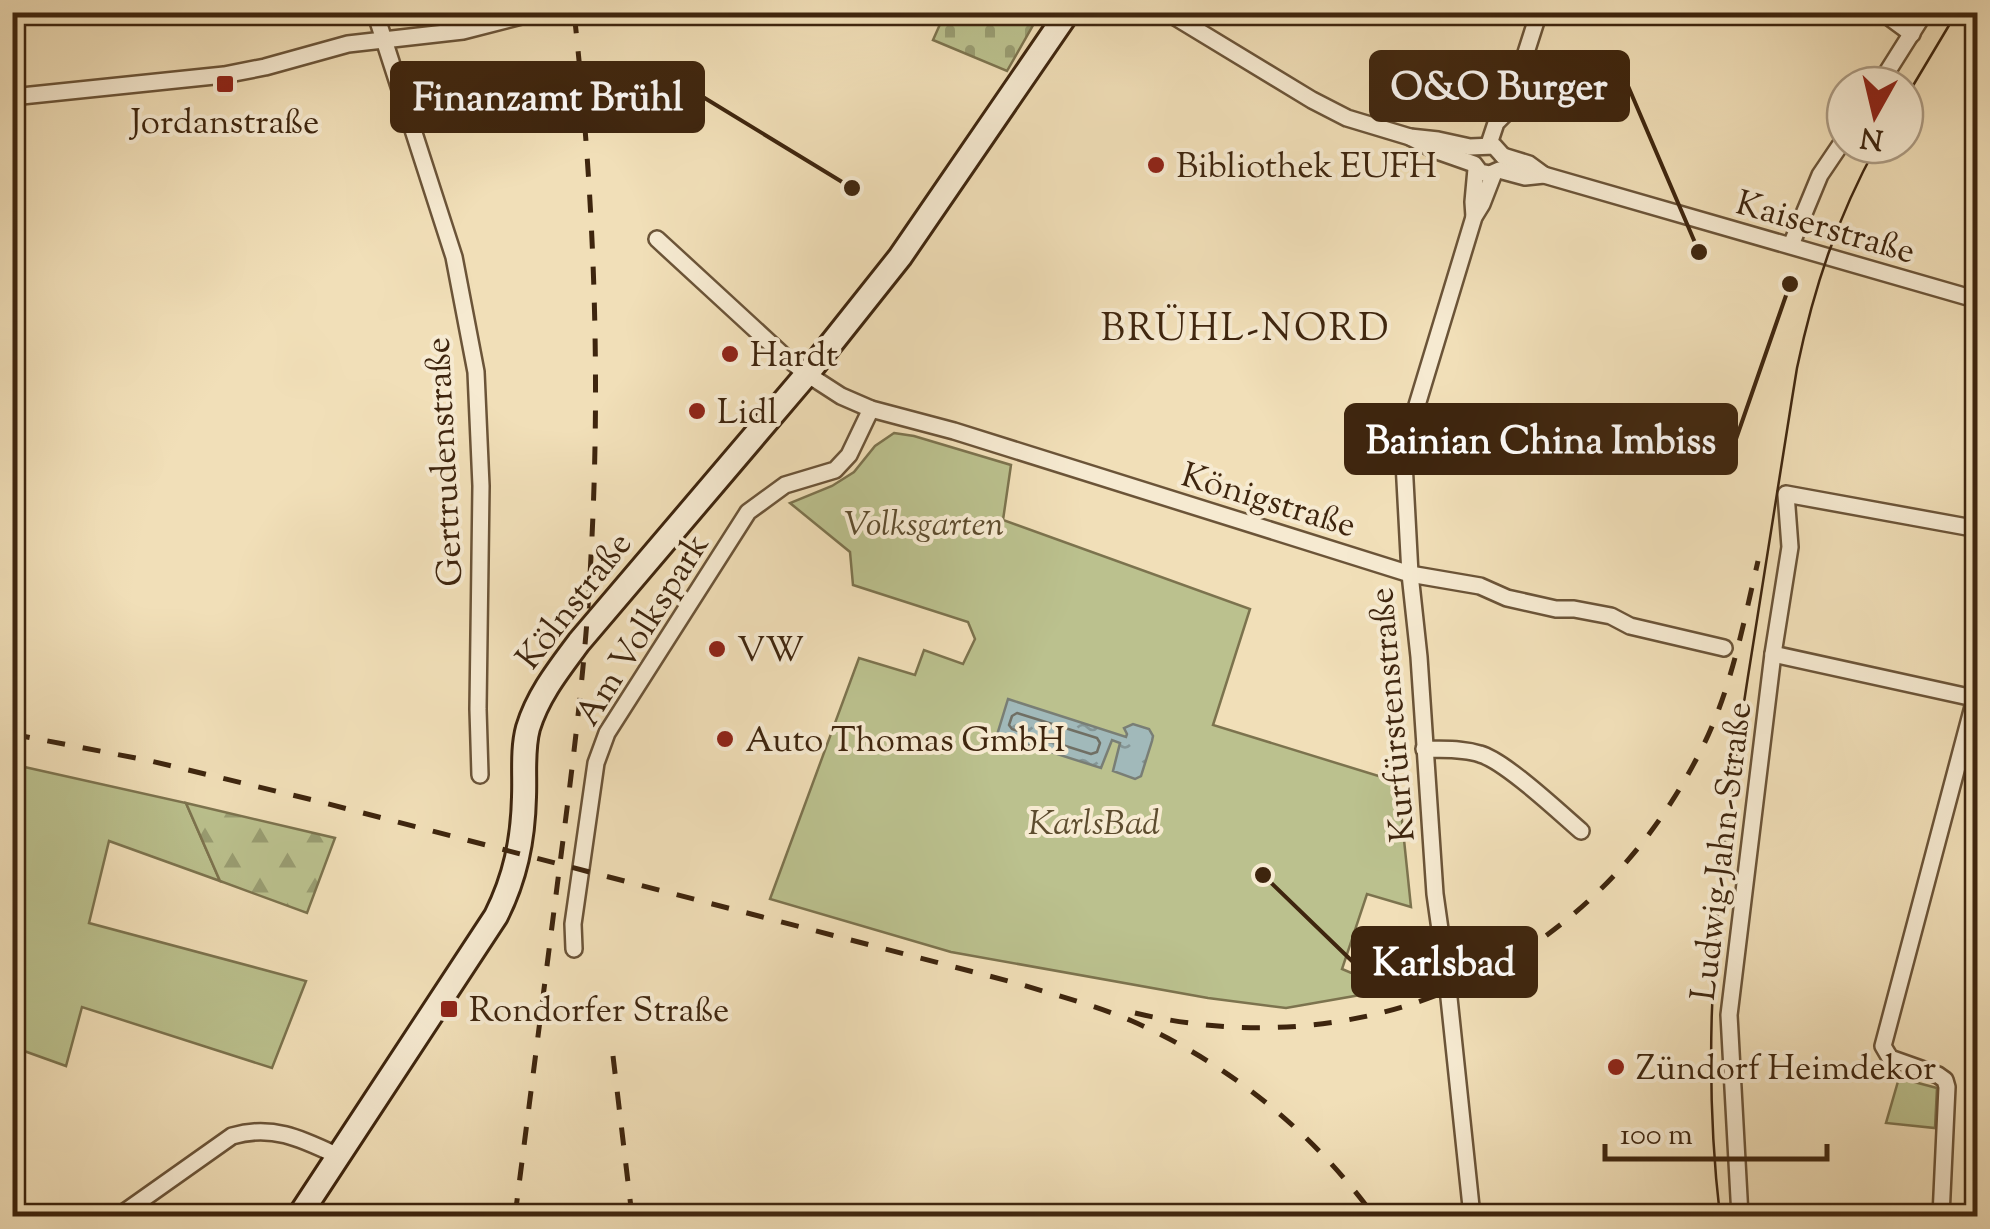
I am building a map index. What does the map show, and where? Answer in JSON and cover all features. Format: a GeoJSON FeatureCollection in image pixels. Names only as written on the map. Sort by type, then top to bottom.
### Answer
{"type":"FeatureCollection","features":[{"type":"Feature","properties":{"kind":"main road"},"geometry":{"type":"LineString","coordinates":[[1062,18],[1086,12]]}},
{"type":"Feature","properties":{"kind":"main road","name":"Kölnstraße"},"geometry":{"type":"LineString","coordinates":[[299,1216],[496,916],[508,891],[521,843],[527,732],[551,680],[900,257],[1062,18]]}},
{"type":"Feature","properties":{"kind":"street"},"geometry":{"type":"LineString","coordinates":[[375,12],[383,39]]}},
{"type":"Feature","properties":{"kind":"street"},"geometry":{"type":"LineString","coordinates":[[12,97],[224,75],[348,44],[463,31],[537,12]]}},
{"type":"Feature","properties":{"kind":"street"},"geometry":{"type":"LineString","coordinates":[[1167,12],[1331,110],[1410,137],[1498,148],[1498,166],[1484,174],[1475,166],[1410,137]]}},
{"type":"Feature","properties":{"kind":"street"},"geometry":{"type":"LineString","coordinates":[[1475,166],[1474,155],[1506,112],[1539,12]]}},
{"type":"Feature","properties":{"kind":"street"},"geometry":{"type":"LineString","coordinates":[[1882,12],[1912,34]]}},
{"type":"Feature","properties":{"kind":"street"},"geometry":{"type":"LineString","coordinates":[[1892,65],[1925,12]]}},
{"type":"Feature","properties":{"kind":"street","name":"Gertrudenstraße"},"geometry":{"type":"LineString","coordinates":[[383,39],[454,256],[476,372],[480,775]]}},
{"type":"Feature","properties":{"kind":"street","name":"Kaiserstraße"},"geometry":{"type":"LineString","coordinates":[[1498,166],[1529,164],[1544,175],[1978,300]]}},
{"type":"Feature","properties":{"kind":"street"},"geometry":{"type":"LineString","coordinates":[[1791,246],[1827,165]]}},
{"type":"Feature","properties":{"kind":"street","name":"Kurfürstenstraße"},"geometry":{"type":"LineString","coordinates":[[1474,217],[1475,166]]}},
{"type":"Feature","properties":{"kind":"street","name":"Kurfürstenstraße"},"geometry":{"type":"LineString","coordinates":[[1472,1216],[1435,894],[1404,462],[1414,415],[1474,217],[1498,166]]}},
{"type":"Feature","properties":{"kind":"street"},"geometry":{"type":"LineString","coordinates":[[657,238],[806,374]]}},
{"type":"Feature","properties":{"kind":"street","name":"Königstraße"},"geometry":{"type":"LineString","coordinates":[[806,374],[842,396],[872,408],[1410,574],[1480,586],[1507,598],[1556,609],[1610,616],[1630,626],[1724,648]]}},
{"type":"Feature","properties":{"kind":"street","name":"Am Volkspark"},"geometry":{"type":"LineString","coordinates":[[574,949],[572,924],[596,763],[607,733],[748,512],[786,485],[835,470],[849,456],[872,408]]}},
{"type":"Feature","properties":{"kind":"street","name":"Ludwig-Jahn-Straße"},"geometry":{"type":"LineString","coordinates":[[1740,1216],[1729,1015],[1773,654],[1790,547],[1786,494],[1978,529]]}},
{"type":"Feature","properties":{"kind":"street"},"geometry":{"type":"LineString","coordinates":[[1773,654],[1976,699],[1884,1046],[1890,1058],[1945,1080],[1941,1216]]}},
{"type":"Feature","properties":{"kind":"street"},"geometry":{"type":"LineString","coordinates":[[1424,749],[1484,754],[1581,831]]}},
{"type":"Feature","properties":{"kind":"street"},"geometry":{"type":"LineString","coordinates":[[119,1216],[232,1136],[249,1131],[266,1130],[304,1140],[338,1156]]}},
{"type":"Feature","properties":{"kind":"green space"},"geometry":{"type":"Polygon","coordinates":[[[945,12],[1040,13],[1007,71],[933,40],[945,12]]]}},
{"type":"Feature","properties":{"kind":"green space","name":"KarlsBad"},"geometry":{"type":"Polygon","coordinates":[[[894,433],[1011,465],[1003,520],[1250,609],[1213,725],[1398,782],[1411,907],[1367,894],[1342,969],[1354,974],[1353,980],[1383,991],[1286,1008],[1208,998],[951,952],[770,899],[859,658],[915,675],[924,650],[963,664],[975,639],[968,622],[853,585],[850,552],[790,503],[832,486],[854,472],[875,446],[894,433]]]}},
{"type":"Feature","properties":{"kind":"green space"},"geometry":{"type":"Polygon","coordinates":[[[20,766],[186,803],[220,881],[109,841],[89,923],[306,981],[272,1068],[82,1007],[66,1066],[13,1047],[12,797],[20,766]]]}},
{"type":"Feature","properties":{"kind":"green space"},"geometry":{"type":"Polygon","coordinates":[[[186,803],[335,838],[307,913],[220,881],[186,803]]]}},
{"type":"Feature","properties":{"kind":"green space"},"geometry":{"type":"Polygon","coordinates":[[[1899,1078],[1937,1088],[1935,1128],[1886,1123],[1899,1078]]]}},
{"type":"Feature","properties":{"kind":"water"},"geometry":{"type":"Polygon","coordinates":[[[1008,699],[1126,737],[1124,728],[1133,724],[1149,729],[1153,736],[1141,776],[1135,779],[1113,771],[1120,743],[1112,740],[1101,768],[997,735],[1008,699]]]}},
{"type":"Feature","properties":{"kind":"tram line"},"geometry":{"type":"LineString","coordinates":[[1925,66],[1957,12]]}},
{"type":"Feature","properties":{"kind":"tram line"},"geometry":{"type":"LineString","coordinates":[[1720,1216],[1711,1072],[1712,1001],[1723,859],[1742,717],[1797,368],[1819,281],[1867,165]]}},
{"type":"Feature","properties":{"kind":"railway"},"geometry":{"type":"LineString","coordinates":[[515,1216],[577,722],[591,556],[594,284],[574,12]]}},
{"type":"Feature","properties":{"kind":"railway"},"geometry":{"type":"LineString","coordinates":[[1135,1013],[1222,1026],[1307,1025],[1388,1011],[1465,983],[1536,943],[1600,890],[1655,826],[1701,750],[1728,681],[1758,561]]}},
{"type":"Feature","properties":{"kind":"railway"},"geometry":{"type":"LineString","coordinates":[[12,734],[151,761],[317,801],[1016,983],[1104,1010],[1167,1038],[1235,1079],[1296,1128],[1374,1216]]}},
{"type":"Feature","properties":{"kind":"railway"},"geometry":{"type":"LineString","coordinates":[[613,1056],[632,1216]]}},
{"type":"Feature","properties":{"kind":"place","name":"Jordanstraße"},"geometry":{"type":"Point","coordinates":[225,84]}},
{"type":"Feature","properties":{"kind":"place","name":"Bibliothek EUFH"},"geometry":{"type":"Point","coordinates":[1156,165]}},
{"type":"Feature","properties":{"kind":"place","name":"Finanzamt Brühl"},"geometry":{"type":"Point","coordinates":[852,188]}},
{"type":"Feature","properties":{"kind":"place","name":"O&O Burger"},"geometry":{"type":"Point","coordinates":[1699,252]}},
{"type":"Feature","properties":{"kind":"place","name":"Bainian China Imbiss"},"geometry":{"type":"Point","coordinates":[1790,284]}},
{"type":"Feature","properties":{"kind":"place","name":"Hardt"},"geometry":{"type":"Point","coordinates":[730,354]}},
{"type":"Feature","properties":{"kind":"place","name":"Lidl"},"geometry":{"type":"Point","coordinates":[697,411]}},
{"type":"Feature","properties":{"kind":"place","name":"VW"},"geometry":{"type":"Point","coordinates":[717,649]}},
{"type":"Feature","properties":{"kind":"place","name":"Auto Thomas GmbH"},"geometry":{"type":"Point","coordinates":[725,739]}},
{"type":"Feature","properties":{"kind":"place","name":"Karlsbad"},"geometry":{"type":"Point","coordinates":[1263,875]}},
{"type":"Feature","properties":{"kind":"place","name":"Rondorfer Straße"},"geometry":{"type":"Point","coordinates":[449,1009]}},
{"type":"Feature","properties":{"kind":"place","name":"Zündorf Heimdekor"},"geometry":{"type":"Point","coordinates":[1616,1067]}},
{"type":"Feature","properties":{"kind":"district","name":"BRÜHL-NORD"},"geometry":{"type":"Point","coordinates":[1246,327]}},
{"type":"Feature","properties":{"kind":"park label","name":"Volksgarten"},"geometry":{"type":"Point","coordinates":[924,523]}}]}
